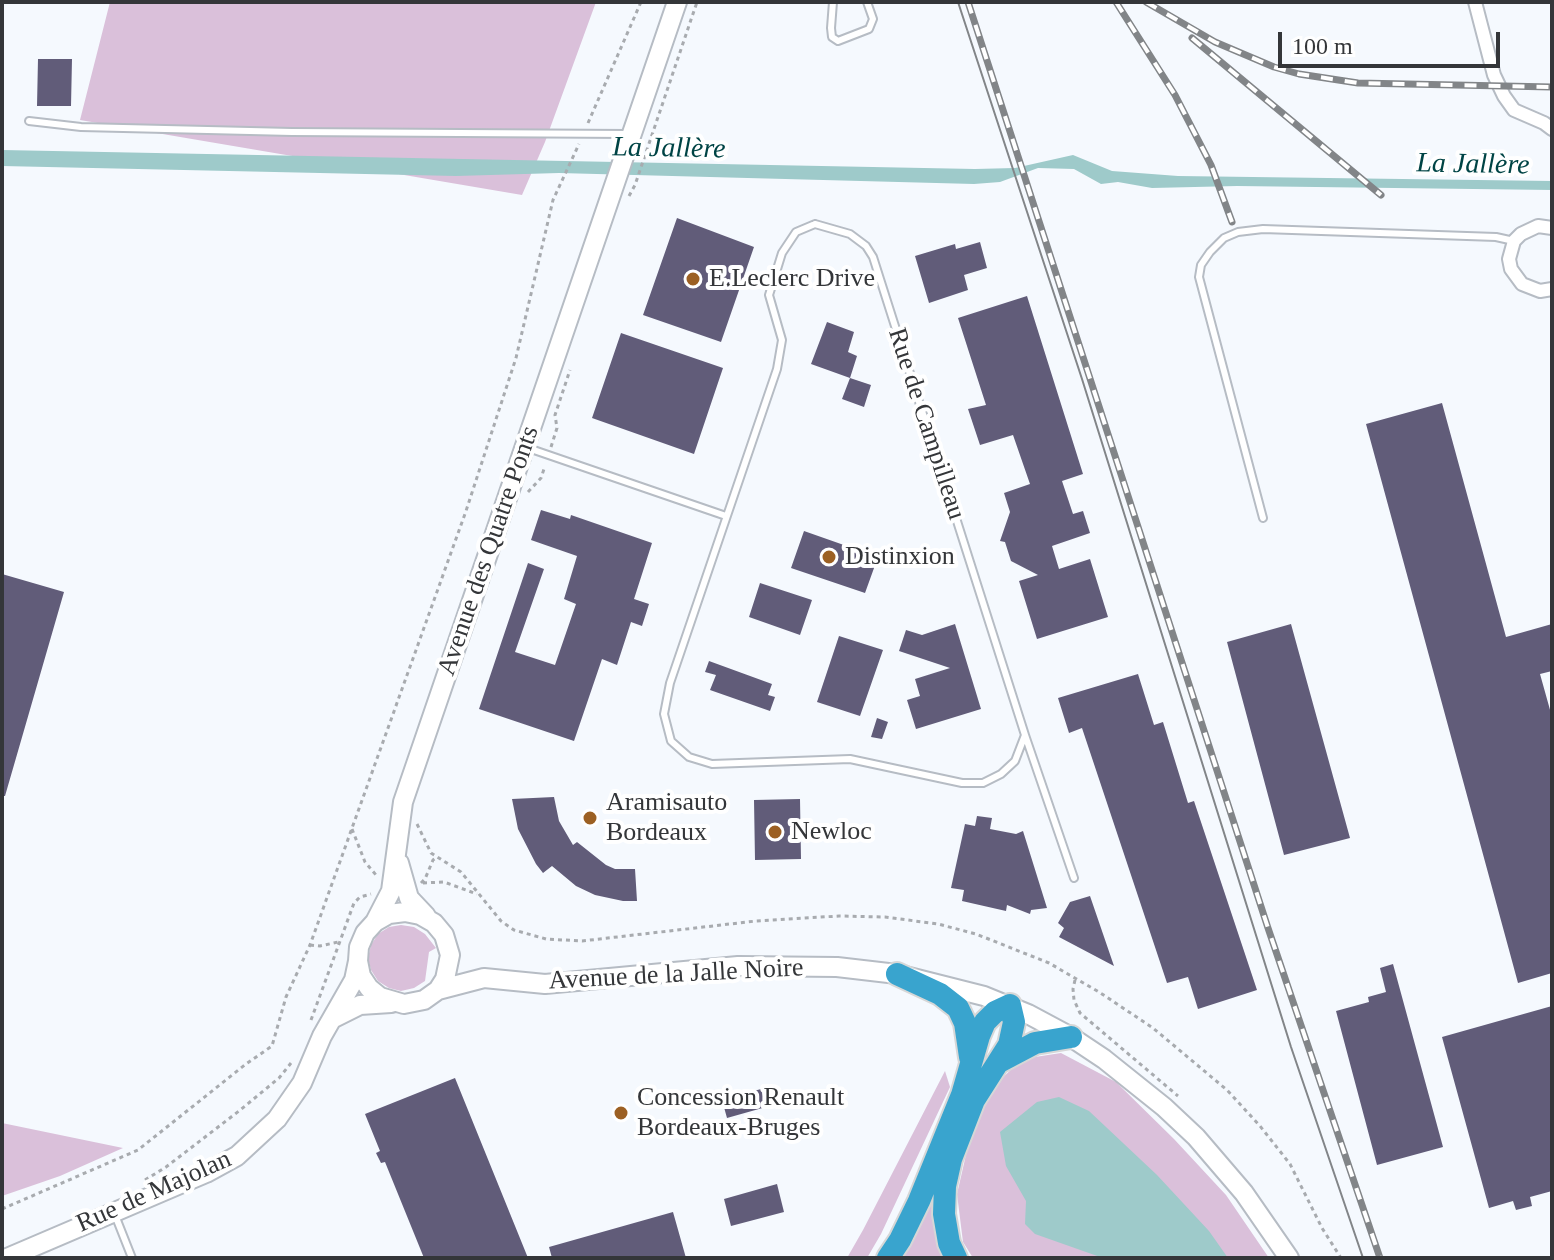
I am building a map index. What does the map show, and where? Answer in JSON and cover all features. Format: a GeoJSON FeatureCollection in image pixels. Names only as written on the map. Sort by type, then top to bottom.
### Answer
{"type":"FeatureCollection","features":[{"type":"Feature","properties":{"kind":"highway"},"geometry":{"type":"LineString","coordinates":[[897,974],[940,994],[958,1008],[965,1023],[970,1066]]}},
{"type":"Feature","properties":{"kind":"highway"},"geometry":{"type":"LineString","coordinates":[[888,1258],[919,1201],[962,1095],[985,1022],[995,1012],[1010,1005],[1013,1032],[1009,1045],[974,1100],[951,1159],[945,1186],[944,1214],[949,1243],[956,1258]]}},
{"type":"Feature","properties":{"kind":"highway"},"geometry":{"type":"LineString","coordinates":[[998,1062],[1035,1043],[1071,1037]]}},
{"type":"Feature","properties":{"kind":"main road","name":"Avenue des Quatre Ponts"},"geometry":{"type":"LineString","coordinates":[[375,922],[398,890],[397,848],[403,802],[677,2]]}},
{"type":"Feature","properties":{"kind":"main road"},"geometry":{"type":"LineString","coordinates":[[398,890],[434,923],[461,961],[484,978]]}},
{"type":"Feature","properties":{"kind":"main road"},"geometry":{"type":"LineString","coordinates":[[393,1003],[369,988],[361,976],[359,947],[365,933],[375,922],[389,914],[405,912],[420,915],[434,923]]}},
{"type":"Feature","properties":{"kind":"main road"},"geometry":{"type":"LineString","coordinates":[[330,1020],[360,1005],[418,1002],[438,990],[449,967],[447,942]]}},
{"type":"Feature","properties":{"kind":"main road","name":"Rue de Majolan"},"geometry":{"type":"LineString","coordinates":[[7,1258],[206,1173],[237,1156],[277,1119],[302,1083],[330,1020],[354,980],[358,961]]}},
{"type":"Feature","properties":{"kind":"main road","name":"Avenue de la Jalle Noire"},"geometry":{"type":"LineString","coordinates":[[438,990],[484,978],[545,984],[738,966],[822,967],[897,974],[984,996],[1010,1005],[1071,1037],[1164,1107],[1196,1137],[1244,1193],[1289,1258]]}},
{"type":"Feature","properties":{"kind":"street"},"geometry":{"type":"LineString","coordinates":[[1475,2],[1494,75],[1504,96],[1514,110],[1552,129]]}},
{"type":"Feature","properties":{"kind":"street"},"geometry":{"type":"LineString","coordinates":[[1551,293],[1531,289],[1515,277],[1509,259],[1514,241],[1529,229],[1538,226],[1552,228]]}},
{"type":"Feature","properties":{"kind":"lane"},"geometry":{"type":"LineString","coordinates":[[833,2],[832,37],[838,41],[869,29],[873,19],[867,2]]}},
{"type":"Feature","properties":{"kind":"lane"},"geometry":{"type":"LineString","coordinates":[[29,121],[81,127],[581,138],[633,134]]}},
{"type":"Feature","properties":{"kind":"lane","name":"Rue de Campilleau"},"geometry":{"type":"LineString","coordinates":[[1025,735],[1015,761],[1001,774],[983,783],[962,783],[850,759],[712,764],[689,757],[671,741],[664,714],[670,683],[777,369],[782,340],[769,295],[782,253],[796,232],[815,224],[835,227],[866,246],[873,257],[1025,735],[1074,878]]}},
{"type":"Feature","properties":{"kind":"lane"},"geometry":{"type":"LineString","coordinates":[[1263,518],[1199,277],[1201,265],[1210,252],[1224,238],[1238,232],[1263,229],[1496,237],[1514,241]]}},
{"type":"Feature","properties":{"kind":"lane"},"geometry":{"type":"LineString","coordinates":[[525,447],[726,516]]}},
{"type":"Feature","properties":{"kind":"lane"},"geometry":{"type":"LineString","coordinates":[[113,1211],[132,1258]]}},
{"type":"Feature","properties":{"kind":"path"},"geometry":{"type":"LineString","coordinates":[[2,1209],[138,1150],[272,1046],[286,997],[310,945],[489,441],[516,358],[553,200],[641,2]]}},
{"type":"Feature","properties":{"kind":"path"},"geometry":{"type":"LineString","coordinates":[[635,185],[697,2]]}},
{"type":"Feature","properties":{"kind":"path"},"geometry":{"type":"LineString","coordinates":[[310,1023],[356,900],[368,894],[415,886],[425,879],[437,857],[461,872],[489,909],[514,930],[563,941],[756,921],[839,916],[911,919],[976,934],[1049,963],[1118,1003],[1165,1037],[1227,1090],[1260,1126],[1290,1164],[1341,1258]]}},
{"type":"Feature","properties":{"kind":"path"},"geometry":{"type":"LineString","coordinates":[[310,945],[340,941]]}},
{"type":"Feature","properties":{"kind":"path"},"geometry":{"type":"LineString","coordinates":[[143,1181],[239,1111],[279,1078],[295,1057]]}},
{"type":"Feature","properties":{"kind":"shaded area"},"geometry":{"type":"Polygon","coordinates":[[[110,2],[596,2],[545,142],[522,195],[80,120],[110,2]]]}},
{"type":"Feature","properties":{"kind":"shaded area"},"geometry":{"type":"Polygon","coordinates":[[[389,927],[414,927],[425,934],[436,948],[429,952],[425,981],[401,991],[378,981],[368,958],[378,934],[389,927]]]}},
{"type":"Feature","properties":{"kind":"shaded area"},"geometry":{"type":"Polygon","coordinates":[[[1061,1053],[1116,1082],[1174,1139],[1226,1195],[1269,1258],[973,1258],[963,1242],[957,1194],[968,1146],[993,1087],[1022,1059],[1061,1053]]]}},
{"type":"Feature","properties":{"kind":"shaded area"},"geometry":{"type":"Polygon","coordinates":[[[945,1071],[950,1087],[881,1234],[867,1258],[847,1258],[863,1230],[945,1071]]]}},
{"type":"Feature","properties":{"kind":"shaded area"},"geometry":{"type":"Polygon","coordinates":[[[2,1123],[123,1148],[60,1176],[2,1196],[2,1123]]]}},
{"type":"Feature","properties":{"kind":"shaded area"},"geometry":{"type":"Polygon","coordinates":[[[935,1185],[934,1225],[944,1258],[898,1258],[935,1185]]]}},
{"type":"Feature","properties":{"kind":"water"},"geometry":{"type":"Polygon","coordinates":[[[2,150],[975,169],[1015,168],[1073,155],[1112,171],[1178,176],[1552,181],[1552,190],[1237,186],[1152,188],[1118,182],[1101,184],[1074,169],[1038,168],[1000,182],[974,184],[559,173],[456,176],[2,166],[2,150]]]}},
{"type":"Feature","properties":{"kind":"water"},"geometry":{"type":"Polygon","coordinates":[[[1059,1097],[1089,1111],[1157,1175],[1209,1231],[1228,1258],[1103,1258],[1035,1234],[1025,1224],[1026,1201],[1006,1166],[1000,1132],[1037,1102],[1059,1097]]]}},
{"type":"Feature","properties":{"kind":"building"},"geometry":{"type":"Polygon","coordinates":[[[38,59],[72,59],[71,106],[37,106],[38,59]]]}},
{"type":"Feature","properties":{"kind":"building"},"geometry":{"type":"Polygon","coordinates":[[[677,218],[754,247],[721,342],[643,315],[677,218]]]}},
{"type":"Feature","properties":{"kind":"building"},"geometry":{"type":"Polygon","coordinates":[[[980,242],[987,268],[964,275],[968,290],[929,303],[915,256],[955,244],[956,249],[980,242]]]}},
{"type":"Feature","properties":{"kind":"building"},"geometry":{"type":"Polygon","coordinates":[[[1027,296],[1083,474],[1062,481],[1073,514],[1083,511],[1090,533],[1052,546],[1059,569],[1090,559],[1108,617],[1037,639],[1019,581],[1038,575],[1011,561],[1005,542],[1000,541],[1010,512],[1004,493],[1030,484],[1013,435],[980,445],[968,409],[986,405],[958,318],[1027,296]]]}},
{"type":"Feature","properties":{"kind":"building"},"geometry":{"type":"Polygon","coordinates":[[[827,322],[854,332],[848,352],[857,356],[850,378],[811,364],[827,322]]]}},
{"type":"Feature","properties":{"kind":"building"},"geometry":{"type":"Polygon","coordinates":[[[621,333],[723,368],[694,454],[592,418],[621,333]]]}},
{"type":"Feature","properties":{"kind":"building"},"geometry":{"type":"Polygon","coordinates":[[[850,378],[871,385],[864,407],[842,399],[850,378]]]}},
{"type":"Feature","properties":{"kind":"building"},"geometry":{"type":"Polygon","coordinates":[[[1442,403],[1506,637],[1552,624],[1552,671],[1540,674],[1552,717],[1552,973],[1518,983],[1366,424],[1442,403]]]}},
{"type":"Feature","properties":{"kind":"building"},"geometry":{"type":"Polygon","coordinates":[[[541,510],[570,519],[571,515],[652,543],[634,599],[649,604],[642,626],[631,622],[617,665],[602,659],[574,741],[479,709],[528,563],[544,569],[515,652],[555,665],[576,604],[564,599],[577,556],[531,540],[541,510]]]}},
{"type":"Feature","properties":{"kind":"building"},"geometry":{"type":"Polygon","coordinates":[[[804,531],[878,557],[865,593],[791,568],[804,531]]]}},
{"type":"Feature","properties":{"kind":"building"},"geometry":{"type":"Polygon","coordinates":[[[2,574],[64,592],[5,796],[2,796],[2,574]]]}},
{"type":"Feature","properties":{"kind":"building"},"geometry":{"type":"Polygon","coordinates":[[[760,583],[812,600],[800,635],[749,617],[760,583]]]}},
{"type":"Feature","properties":{"kind":"building"},"geometry":{"type":"Polygon","coordinates":[[[955,624],[981,709],[916,729],[907,700],[920,696],[915,679],[950,668],[899,651],[906,630],[922,635],[955,624]]]}},
{"type":"Feature","properties":{"kind":"building"},"geometry":{"type":"Polygon","coordinates":[[[1291,624],[1350,838],[1284,855],[1227,642],[1291,624]]]}},
{"type":"Feature","properties":{"kind":"building"},"geometry":{"type":"Polygon","coordinates":[[[839,636],[883,650],[860,716],[817,702],[839,636]]]}},
{"type":"Feature","properties":{"kind":"building"},"geometry":{"type":"Polygon","coordinates":[[[709,661],[772,684],[768,695],[775,697],[770,711],[710,690],[716,675],[705,672],[709,661]]]}},
{"type":"Feature","properties":{"kind":"building"},"geometry":{"type":"Polygon","coordinates":[[[1138,674],[1154,725],[1163,722],[1188,803],[1194,801],[1257,990],[1198,1009],[1188,977],[1167,983],[1082,728],[1069,733],[1058,698],[1138,674]]]}},
{"type":"Feature","properties":{"kind":"building"},"geometry":{"type":"Polygon","coordinates":[[[877,718],[888,722],[882,739],[871,737],[877,718]]]}},
{"type":"Feature","properties":{"kind":"building"},"geometry":{"type":"Polygon","coordinates":[[[554,797],[559,821],[573,845],[577,842],[615,869],[635,869],[637,901],[595,895],[576,886],[552,866],[543,873],[518,829],[512,799],[554,797]]]}},
{"type":"Feature","properties":{"kind":"building"},"geometry":{"type":"Polygon","coordinates":[[[800,799],[801,859],[755,860],[754,800],[800,799]]]}},
{"type":"Feature","properties":{"kind":"building"},"geometry":{"type":"Polygon","coordinates":[[[977,816],[992,818],[990,829],[1016,834],[1023,831],[1047,908],[1031,910],[1030,914],[1007,905],[1006,911],[962,901],[964,890],[951,888],[965,824],[975,826],[977,816]]]}},
{"type":"Feature","properties":{"kind":"building"},"geometry":{"type":"Polygon","coordinates":[[[1090,896],[1114,966],[1059,937],[1064,928],[1058,923],[1070,902],[1090,896]]]}},
{"type":"Feature","properties":{"kind":"building"},"geometry":{"type":"Polygon","coordinates":[[[1393,964],[1443,1147],[1377,1165],[1336,1011],[1369,1002],[1368,997],[1386,992],[1380,968],[1393,964]]]}},
{"type":"Feature","properties":{"kind":"building"},"geometry":{"type":"Polygon","coordinates":[[[1552,1006],[1552,1191],[1530,1197],[1532,1206],[1516,1210],[1513,1201],[1489,1208],[1442,1037],[1552,1006]]]}},
{"type":"Feature","properties":{"kind":"building"},"geometry":{"type":"Polygon","coordinates":[[[455,1078],[528,1258],[424,1258],[385,1162],[381,1163],[376,1153],[380,1151],[365,1114],[455,1078]]]}},
{"type":"Feature","properties":{"kind":"building"},"geometry":{"type":"Polygon","coordinates":[[[761,1089],[766,1107],[727,1118],[722,1100],[761,1089]]]}},
{"type":"Feature","properties":{"kind":"building"},"geometry":{"type":"Polygon","coordinates":[[[777,1184],[784,1212],[731,1226],[724,1199],[777,1184]]]}},
{"type":"Feature","properties":{"kind":"building"},"geometry":{"type":"Polygon","coordinates":[[[673,1212],[686,1258],[552,1258],[549,1247],[673,1212]]]}},
{"type":"Feature","properties":{"kind":"tram line"},"geometry":{"type":"LineString","coordinates":[[958,2],[1082,379],[1291,1047],[1363,1258]]}},
{"type":"Feature","properties":{"kind":"railway"},"geometry":{"type":"LineString","coordinates":[[968,2],[1268,928],[1380,1258]]}},
{"type":"Feature","properties":{"kind":"railway"},"geometry":{"type":"LineString","coordinates":[[1116,2],[1175,95],[1211,165],[1232,222]]}},
{"type":"Feature","properties":{"kind":"railway"},"geometry":{"type":"LineString","coordinates":[[1146,2],[1215,42],[1299,74],[1358,83],[1552,87]]}},
{"type":"Feature","properties":{"kind":"railway"},"geometry":{"type":"LineString","coordinates":[[1192,38],[1381,195]]}},
{"type":"Feature","properties":{"kind":"place","name":"E.Leclerc Drive"},"geometry":{"type":"Point","coordinates":[693,279]}},
{"type":"Feature","properties":{"kind":"place","name":"Distinxion"},"geometry":{"type":"Point","coordinates":[829,557]}},
{"type":"Feature","properties":{"kind":"place","name":"Aramisauto Bordeaux"},"geometry":{"type":"Point","coordinates":[590,818]}},
{"type":"Feature","properties":{"kind":"place","name":"Newloc"},"geometry":{"type":"Point","coordinates":[775,832]}},
{"type":"Feature","properties":{"kind":"place","name":"Concession Renault Bordeaux-Bruges"},"geometry":{"type":"Point","coordinates":[621,1113]}},
{"type":"Feature","properties":{"kind":"water label","name":"La Jallère"},"geometry":{"type":"Point","coordinates":[669,149]}},
{"type":"Feature","properties":{"kind":"water label","name":"La Jallère"},"geometry":{"type":"Point","coordinates":[1473,165]}}]}
